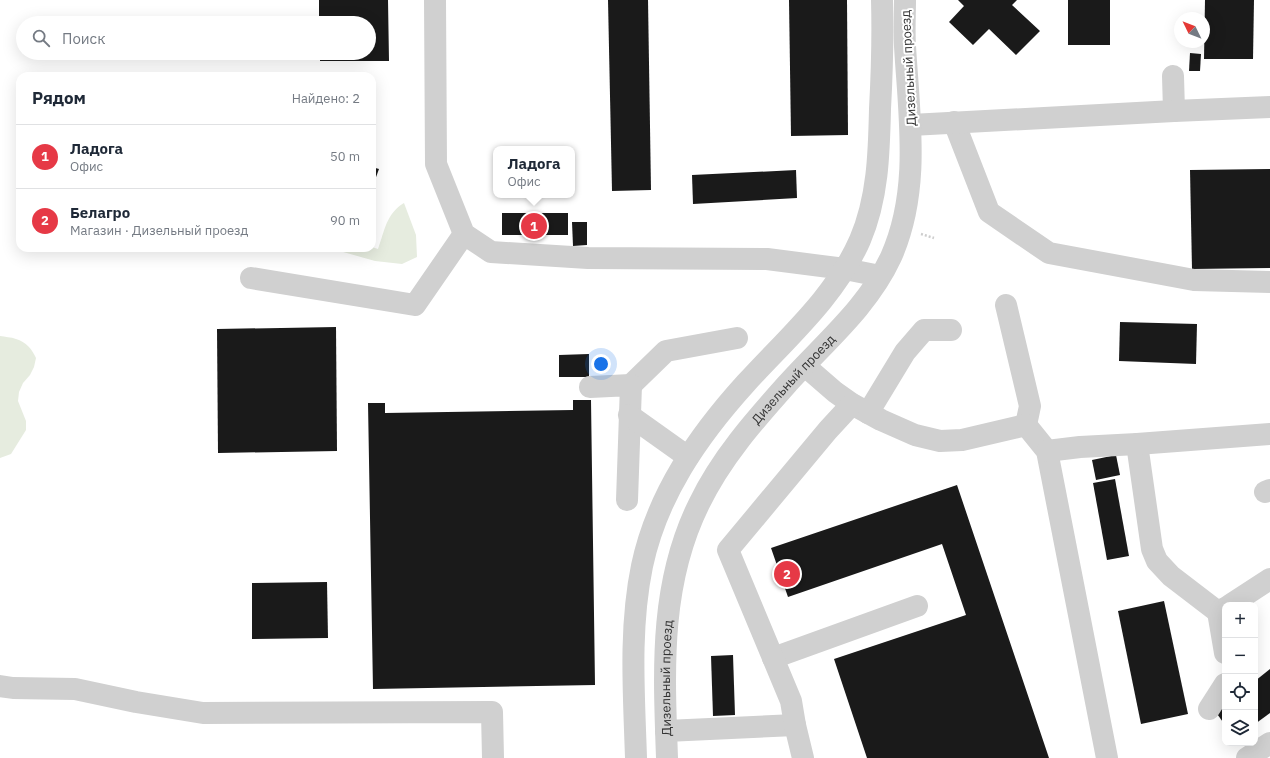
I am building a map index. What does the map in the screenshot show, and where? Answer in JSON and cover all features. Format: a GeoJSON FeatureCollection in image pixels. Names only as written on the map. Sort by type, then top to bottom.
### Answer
{"type":"FeatureCollection","features":[{"type":"Feature","properties":{"kind":"street"},"geometry":{"type":"LineString","coordinates":[[435,0],[436,164],[464,234],[491,252],[588,258],[767,259],[845,269],[880,276]]}},
{"type":"Feature","properties":{"kind":"street","name":"Дизельный проезд"},"geometry":{"type":"LineString","coordinates":[[636,758],[634,635],[638,591],[642,566],[648,544],[666,496],[688,457],[703,435],[730,400],[806,319],[831,289],[845,269],[860,239],[873,201],[876,181],[883,43],[882,0]]}},
{"type":"Feature","properties":{"kind":"street","name":"Дизельный проезд"},"geometry":{"type":"LineString","coordinates":[[667,758],[664,677],[666,632],[671,588],[682,544],[699,503],[722,464],[748,428],[854,313],[880,276],[891,257],[898,236],[908,192],[910,170],[911,125],[905,45],[904,0]]}},
{"type":"Feature","properties":{"kind":"street"},"geometry":{"type":"LineString","coordinates":[[1173,76],[1174,111]]}},
{"type":"Feature","properties":{"kind":"street"},"geometry":{"type":"LineString","coordinates":[[911,125],[1270,107]]}},
{"type":"Feature","properties":{"kind":"street"},"geometry":{"type":"LineString","coordinates":[[954,122],[989,212],[1049,254],[1194,280],[1270,282]]}},
{"type":"Feature","properties":{"kind":"street"},"geometry":{"type":"LineString","coordinates":[[251,278],[415,305],[464,234]]}},
{"type":"Feature","properties":{"kind":"street"},"geometry":{"type":"LineString","coordinates":[[1006,305],[1030,406],[1026,425]]}},
{"type":"Feature","properties":{"kind":"street"},"geometry":{"type":"LineString","coordinates":[[803,758],[791,701],[728,550],[828,430],[860,408],[924,330],[951,330]]}},
{"type":"Feature","properties":{"kind":"street"},"geometry":{"type":"LineString","coordinates":[[590,387],[630,385],[666,351],[737,338]]}},
{"type":"Feature","properties":{"kind":"street"},"geometry":{"type":"LineString","coordinates":[[805,366],[835,392],[860,408],[881,420],[915,435],[940,441],[962,440],[1026,425]]}},
{"type":"Feature","properties":{"kind":"street"},"geometry":{"type":"LineString","coordinates":[[627,500],[630,385]]}},
{"type":"Feature","properties":{"kind":"street"},"geometry":{"type":"LineString","coordinates":[[630,415],[688,457]]}},
{"type":"Feature","properties":{"kind":"street"},"geometry":{"type":"LineString","coordinates":[[1026,425],[1047,451],[1107,758]]}},
{"type":"Feature","properties":{"kind":"street"},"geometry":{"type":"LineString","coordinates":[[1047,451],[1080,447],[1270,434]]}},
{"type":"Feature","properties":{"kind":"street"},"geometry":{"type":"LineString","coordinates":[[1137,444],[1152,549],[1157,561],[1171,576],[1222,607]]}},
{"type":"Feature","properties":{"kind":"street"},"geometry":{"type":"LineString","coordinates":[[1234,602],[1270,579]]}},
{"type":"Feature","properties":{"kind":"street"},"geometry":{"type":"LineString","coordinates":[[773,658],[917,606]]}},
{"type":"Feature","properties":{"kind":"street"},"geometry":{"type":"LineString","coordinates":[[0,686],[13,688],[75,689],[136,702],[203,712],[492,712],[493,758]]}},
{"type":"Feature","properties":{"kind":"street"},"geometry":{"type":"LineString","coordinates":[[1209,709],[1222,689]]}},
{"type":"Feature","properties":{"kind":"street"},"geometry":{"type":"LineString","coordinates":[[666,730],[795,725]]}},
{"type":"Feature","properties":{"kind":"street"},"geometry":{"type":"LineString","coordinates":[[1247,758],[1270,743]]}},
{"type":"Feature","properties":{"kind":"path"},"geometry":{"type":"LineString","coordinates":[[915,232],[934,238]]}},
{"type":"Feature","properties":{"kind":"shaded area"},"geometry":{"type":"Polygon","coordinates":[[[404,203],[416,235],[417,257],[402,264],[375,261],[343,252],[376,252],[376,248],[378,249],[387,223],[393,212],[404,203]]]}},
{"type":"Feature","properties":{"kind":"shaded area"},"geometry":{"type":"Polygon","coordinates":[[[0,336],[14,338],[23,342],[31,349],[36,358],[30,375],[23,383],[19,392],[18,401],[26,421],[26,430],[11,454],[0,458],[0,336]]]}},
{"type":"Feature","properties":{"kind":"building"},"geometry":{"type":"Polygon","coordinates":[[[319,0],[388,0],[389,61],[320,61],[376,60],[376,16],[319,16],[319,0]]]}},
{"type":"Feature","properties":{"kind":"building"},"geometry":{"type":"Polygon","coordinates":[[[608,0],[648,0],[651,190],[612,191],[608,0]]]}},
{"type":"Feature","properties":{"kind":"building"},"geometry":{"type":"Polygon","coordinates":[[[789,0],[847,0],[848,135],[791,136],[789,0]]]}},
{"type":"Feature","properties":{"kind":"building"},"geometry":{"type":"Polygon","coordinates":[[[958,0],[1017,0],[1012,5],[1040,31],[1016,55],[989,29],[973,45],[949,22],[964,6],[958,0]]]}},
{"type":"Feature","properties":{"kind":"building"},"geometry":{"type":"Polygon","coordinates":[[[1068,0],[1110,0],[1110,45],[1068,45],[1068,0]]]}},
{"type":"Feature","properties":{"kind":"building"},"geometry":{"type":"Polygon","coordinates":[[[1205,0],[1254,0],[1253,59],[1204,59],[1204,48],[1210,48],[1210,12],[1205,12],[1205,0]]]}},
{"type":"Feature","properties":{"kind":"building"},"geometry":{"type":"Polygon","coordinates":[[[1190,53],[1201,54],[1200,71],[1189,71],[1190,53]]]}},
{"type":"Feature","properties":{"kind":"building"},"geometry":{"type":"Polygon","coordinates":[[[376,168],[379,169],[376,177],[376,168]]]}},
{"type":"Feature","properties":{"kind":"building"},"geometry":{"type":"Polygon","coordinates":[[[1270,169],[1270,268],[1192,269],[1190,170],[1270,169]]]}},
{"type":"Feature","properties":{"kind":"building"},"geometry":{"type":"Polygon","coordinates":[[[796,170],[797,198],[693,204],[692,175],[796,170]]]}},
{"type":"Feature","properties":{"kind":"building"},"geometry":{"type":"Polygon","coordinates":[[[502,213],[568,213],[568,235],[502,235],[502,213]]]}},
{"type":"Feature","properties":{"kind":"building"},"geometry":{"type":"Polygon","coordinates":[[[572,222],[587,222],[587,245],[573,246],[572,222]]]}},
{"type":"Feature","properties":{"kind":"building"},"geometry":{"type":"Polygon","coordinates":[[[1120,322],[1197,324],[1196,364],[1119,361],[1120,322]]]}},
{"type":"Feature","properties":{"kind":"building"},"geometry":{"type":"Polygon","coordinates":[[[336,327],[337,451],[218,453],[217,329],[336,327]]]}},
{"type":"Feature","properties":{"kind":"building"},"geometry":{"type":"Polygon","coordinates":[[[589,354],[589,377],[559,377],[559,355],[589,354]]]}},
{"type":"Feature","properties":{"kind":"building"},"geometry":{"type":"Polygon","coordinates":[[[573,400],[591,400],[595,685],[373,689],[368,403],[385,403],[385,413],[573,410],[573,400]]]}},
{"type":"Feature","properties":{"kind":"building"},"geometry":{"type":"Polygon","coordinates":[[[1116,455],[1120,475],[1096,480],[1092,460],[1116,455]]]}},
{"type":"Feature","properties":{"kind":"building"},"geometry":{"type":"Polygon","coordinates":[[[1115,479],[1129,556],[1107,560],[1093,483],[1115,479]]]}},
{"type":"Feature","properties":{"kind":"building"},"geometry":{"type":"Polygon","coordinates":[[[957,485],[1049,758],[867,758],[834,659],[966,615],[942,544],[788,597],[771,548],[957,485]]]}},
{"type":"Feature","properties":{"kind":"building"},"geometry":{"type":"Polygon","coordinates":[[[327,582],[328,638],[252,639],[252,583],[327,582]]]}},
{"type":"Feature","properties":{"kind":"building"},"geometry":{"type":"Polygon","coordinates":[[[1164,601],[1188,714],[1141,724],[1118,611],[1164,601]]]}},
{"type":"Feature","properties":{"kind":"building"},"geometry":{"type":"Polygon","coordinates":[[[733,655],[735,715],[713,716],[711,656],[733,655]]]}},
{"type":"Feature","properties":{"kind":"building"},"geometry":{"type":"Polygon","coordinates":[[[1270,669],[1270,713],[1258,722],[1258,710],[1258,679],[1270,669]]]}},
{"type":"Feature","properties":{"kind":"building"},"geometry":{"type":"Polygon","coordinates":[[[1222,706],[1222,721],[1215,711],[1222,706]]]}},
{"type":"Feature","properties":{"kind":"place","name":"Ладога"},"geometry":{"type":"Point","coordinates":[534,226]}},
{"type":"Feature","properties":{"kind":"place","name":"Белагро"},"geometry":{"type":"Point","coordinates":[787,574]}}]}
